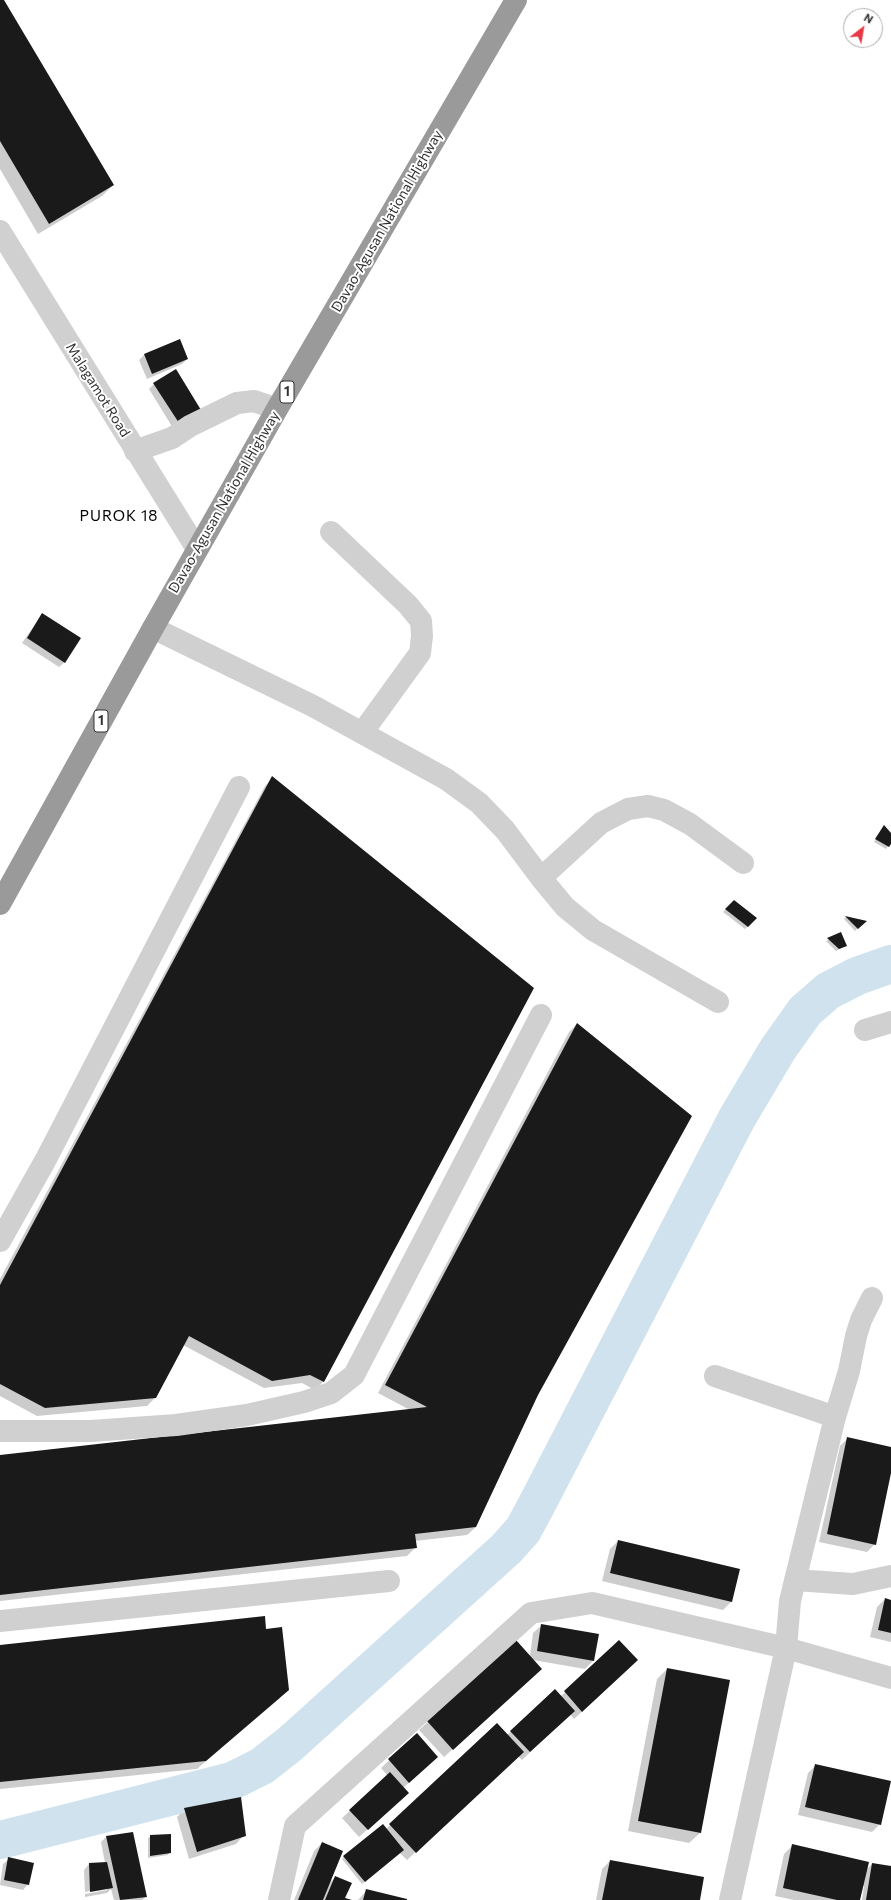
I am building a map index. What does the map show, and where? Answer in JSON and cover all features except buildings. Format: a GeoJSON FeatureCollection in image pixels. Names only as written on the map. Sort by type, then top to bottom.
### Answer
{"type":"FeatureCollection","features":[{"type":"Feature","properties":{"kind":"highway","name":"Davao-Agusan National Highway"},"geometry":{"type":"LineString","coordinates":[[0,904],[197,549],[516,0]]}},
{"type":"Feature","properties":{"kind":"street","name":"Malagamot Road"},"geometry":{"type":"LineString","coordinates":[[0,231],[197,549]]}},
{"type":"Feature","properties":{"kind":"street"},"geometry":{"type":"LineString","coordinates":[[135,450],[172,438],[190,426],[237,403],[254,401],[277,409]]}},
{"type":"Feature","properties":{"kind":"street"},"geometry":{"type":"LineString","coordinates":[[331,532],[408,605],[421,621],[422,636],[420,653],[362,733]]}},
{"type":"Feature","properties":{"kind":"street"},"geometry":{"type":"LineString","coordinates":[[153,628],[312,706],[446,779],[479,803],[505,830],[565,907],[593,930],[718,1002]]}},
{"type":"Feature","properties":{"kind":"street"},"geometry":{"type":"LineString","coordinates":[[0,1241],[45,1161],[239,787]]}},
{"type":"Feature","properties":{"kind":"street"},"geometry":{"type":"LineString","coordinates":[[541,878],[601,823],[628,809],[648,806],[664,810],[690,824],[743,863]]}},
{"type":"Feature","properties":{"kind":"street"},"geometry":{"type":"LineString","coordinates":[[0,1431],[91,1431],[176,1425],[247,1415],[304,1402],[332,1393],[354,1375],[541,1015]]}},
{"type":"Feature","properties":{"kind":"street"},"geometry":{"type":"LineString","coordinates":[[865,1030],[891,1022]]}},
{"type":"Feature","properties":{"kind":"street"},"geometry":{"type":"LineString","coordinates":[[730,1900],[786,1648],[790,1601],[835,1417],[849,1371],[861,1320],[872,1298]]}},
{"type":"Feature","properties":{"kind":"street"},"geometry":{"type":"LineString","coordinates":[[715,1376],[835,1417]]}},
{"type":"Feature","properties":{"kind":"street"},"geometry":{"type":"LineString","coordinates":[[795,1580],[853,1584],[891,1576]]}},
{"type":"Feature","properties":{"kind":"street"},"geometry":{"type":"LineString","coordinates":[[0,1621],[389,1581]]}},
{"type":"Feature","properties":{"kind":"street"},"geometry":{"type":"LineString","coordinates":[[279,1900],[295,1826],[531,1613],[592,1603],[786,1648],[891,1678]]}},
{"type":"Feature","properties":{"kind":"waterway"},"geometry":{"type":"LineString","coordinates":[[0,1840],[232,1781],[262,1766],[290,1744],[506,1549],[523,1530],[737,1118],[778,1049],[805,1011],[828,991],[857,976],[891,964]]}},
{"type":"Feature","properties":{"kind":"district","name":"PUROK 18"},"geometry":{"type":"Point","coordinates":[119,516]}}]}
